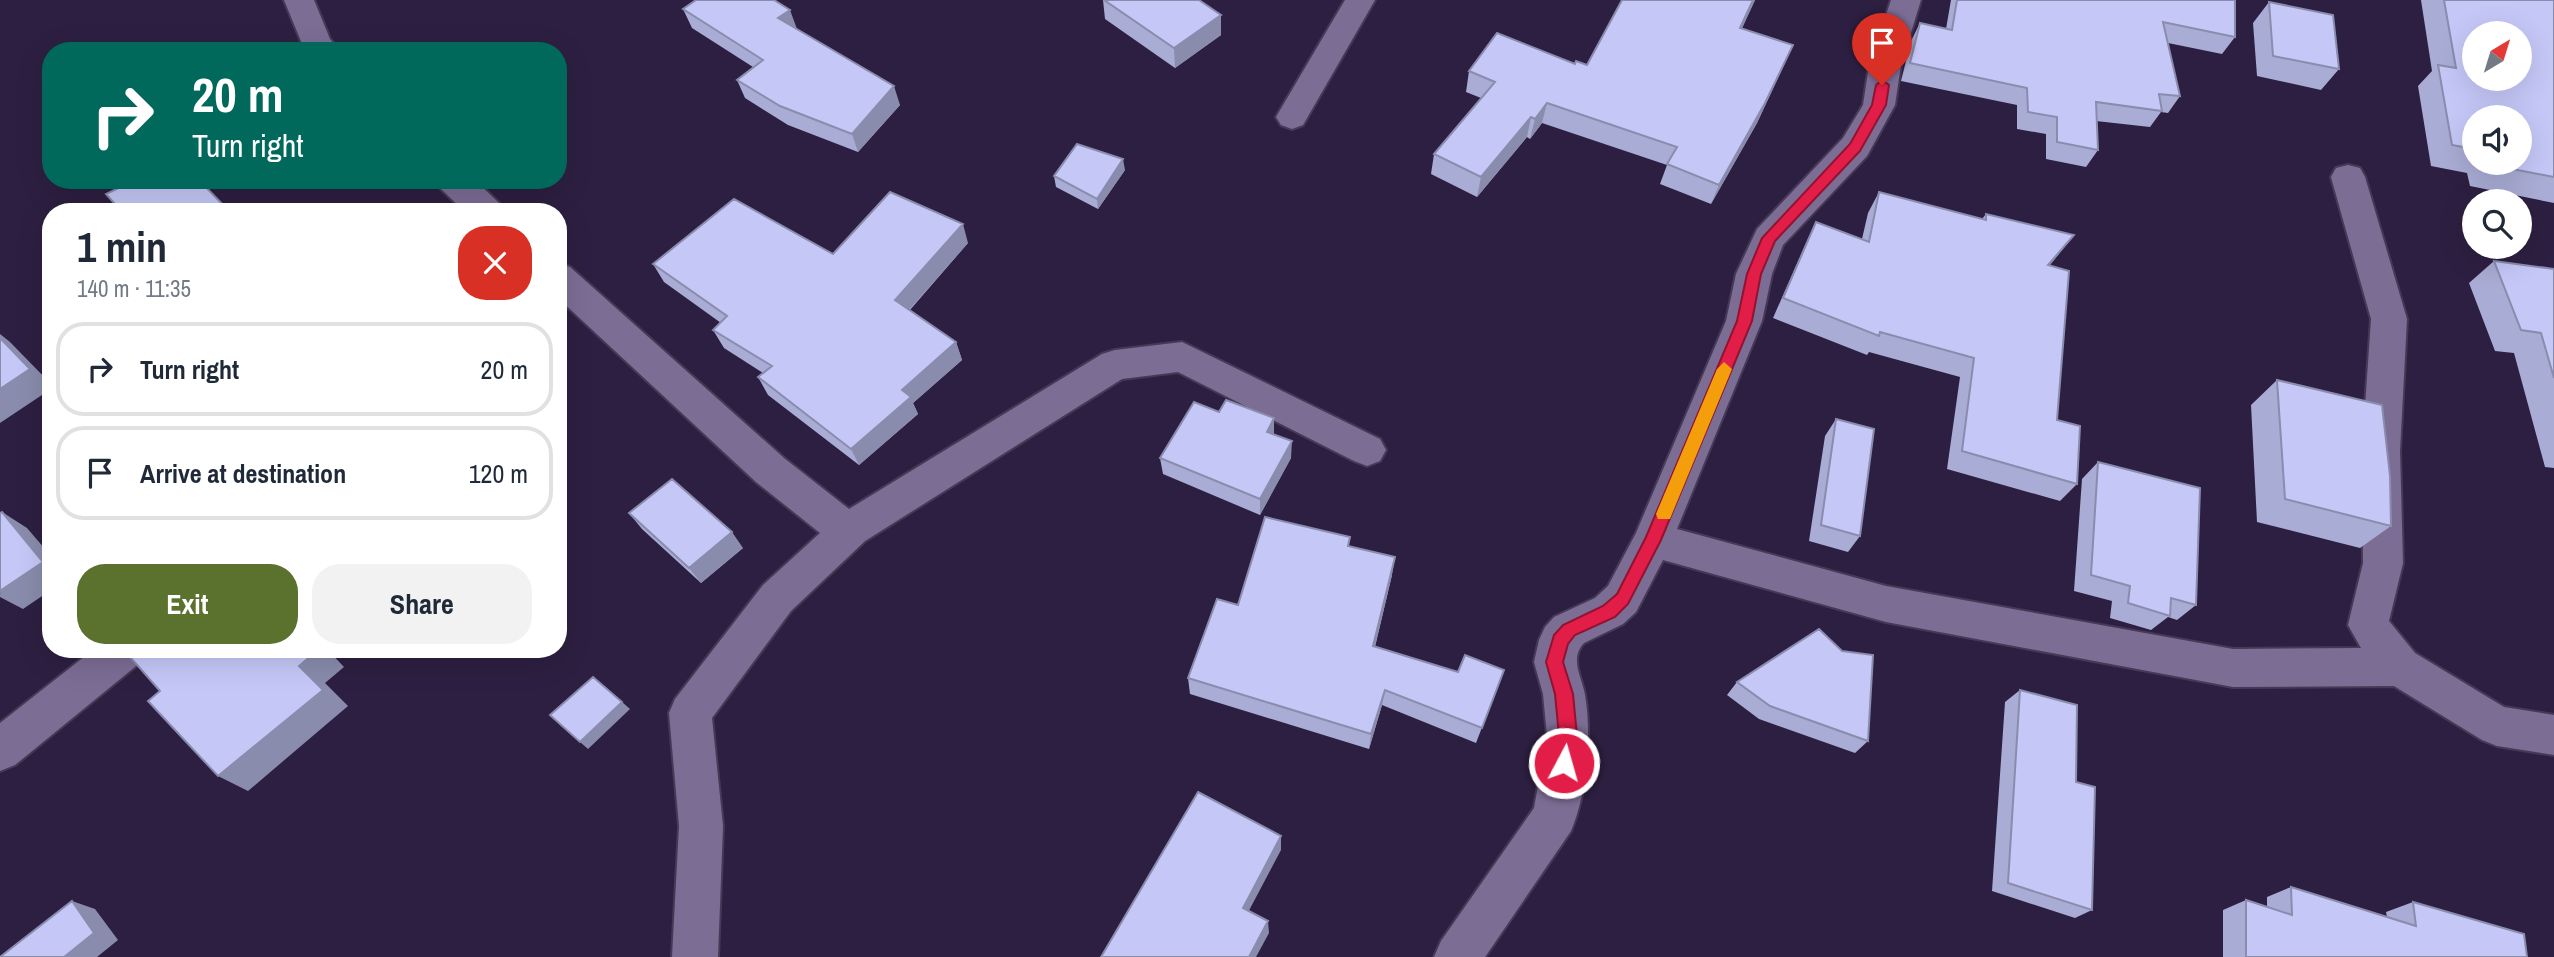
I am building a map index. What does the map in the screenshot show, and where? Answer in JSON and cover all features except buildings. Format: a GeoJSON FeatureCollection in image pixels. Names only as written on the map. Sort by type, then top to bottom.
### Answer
{"type":"FeatureCollection","features":[{"type":"Feature","properties":{"kind":"street"},"geometry":{"type":"LineString","coordinates":[[299,0],[316,42]]}},
{"type":"Feature","properties":{"kind":"street"},"geometry":{"type":"LineString","coordinates":[[1292,117],[1360,0]]}},
{"type":"Feature","properties":{"kind":"street"},"geometry":{"type":"LineString","coordinates":[[1457,957],[1555,816],[1568,736],[1564,694],[1555,662],[1560,640],[1569,630],[1609,611],[1622,599],[1653,540],[1744,321],[1754,274],[1769,238],[1855,147],[1861,137],[1879,105],[1885,65],[1906,0]]}},
{"type":"Feature","properties":{"kind":"street"},"geometry":{"type":"LineString","coordinates":[[2348,177],[2389,319],[2381,451],[2383,564],[2368,625],[2400,667],[2497,726],[2554,735]]}},
{"type":"Feature","properties":{"kind":"street"},"geometry":{"type":"LineString","coordinates":[[463,189],[477,203]]}},
{"type":"Feature","properties":{"kind":"street"},"geometry":{"type":"LineString","coordinates":[[567,293],[770,470],[832,520],[851,529]]}},
{"type":"Feature","properties":{"kind":"street"},"geometry":{"type":"LineString","coordinates":[[695,957],[701,826],[690,713],[777,598],[851,529],[1115,365],[1182,357],[1367,450]]}},
{"type":"Feature","properties":{"kind":"street"},"geometry":{"type":"LineString","coordinates":[[1653,540],[1886,604],[2233,668],[2400,667]]}},
{"type":"Feature","properties":{"kind":"street"},"geometry":{"type":"LineString","coordinates":[[0,750],[115,658]]}},
{"type":"Feature","properties":{"kind":"slow traffic"},"geometry":{"type":"LineString","coordinates":[[1664,514],[1724,369]]}},
{"type":"Feature","properties":{"kind":"route"},"geometry":{"type":"LineString","coordinates":[[1564,763],[1568,736],[1564,694],[1555,662],[1560,640],[1569,630],[1609,611],[1622,599],[1653,540],[1744,321],[1754,274],[1769,238],[1855,147],[1879,105],[1882,85]]}}]}
